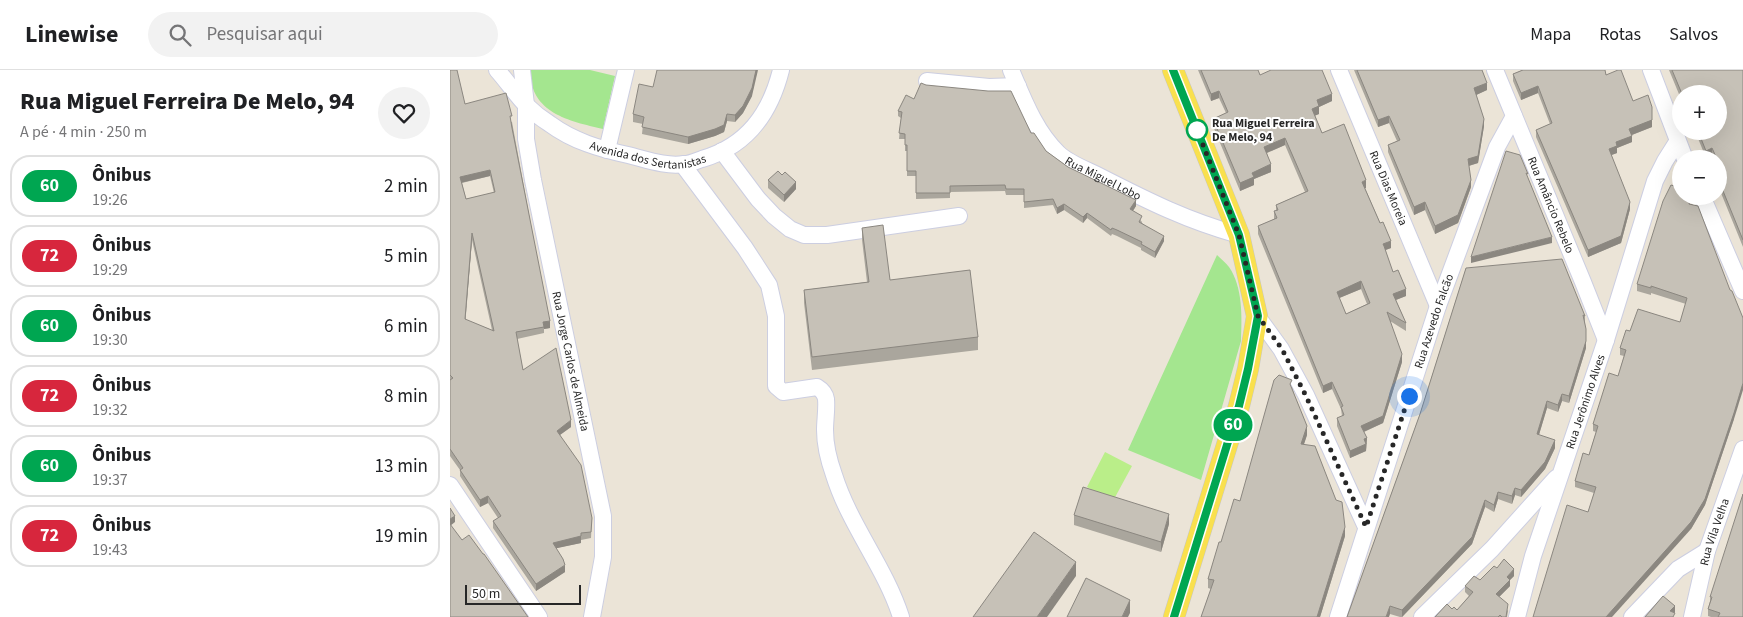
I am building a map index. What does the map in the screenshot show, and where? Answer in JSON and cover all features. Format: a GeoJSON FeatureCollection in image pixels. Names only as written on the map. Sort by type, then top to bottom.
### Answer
{"type":"FeatureCollection","features":[{"type":"Feature","properties":{"kind":"main road"},"geometry":{"type":"LineString","coordinates":[[1173,70],[1239,235],[1258,316],[1239,406],[1174,617]]}},
{"type":"Feature","properties":{"kind":"street","name":"Avenida dos Sertanistas"},"geometry":{"type":"LineString","coordinates":[[497,70],[526,105],[566,134],[607,150],[666,164],[684,164],[722,151],[730,148],[746,135],[764,115],[776,91],[781,70]]}},
{"type":"Feature","properties":{"kind":"street","name":"Rua Jorge Carlos de Almeida"},"geometry":{"type":"LineString","coordinates":[[522,70],[526,105],[526,139],[533,180],[603,516],[602,557],[592,617]]}},
{"type":"Feature","properties":{"kind":"street"},"geometry":{"type":"LineString","coordinates":[[607,150],[626,70]]}},
{"type":"Feature","properties":{"kind":"street","name":"Rua Miguel Lobo"},"geometry":{"type":"LineString","coordinates":[[1011,70],[1038,127],[1059,155],[1168,211],[1210,227],[1239,235]]}},
{"type":"Feature","properties":{"kind":"street","name":"Rua Dias Moreia"},"geometry":{"type":"LineString","coordinates":[[1339,70],[1438,306]]}},
{"type":"Feature","properties":{"kind":"street","name":"Rua Amâncio Rebelo"},"geometry":{"type":"LineString","coordinates":[[1495,70],[1606,340]]}},
{"type":"Feature","properties":{"kind":"street"},"geometry":{"type":"LineString","coordinates":[[1651,70],[1681,150]]}},
{"type":"Feature","properties":{"kind":"street"},"geometry":{"type":"LineString","coordinates":[[927,81],[989,87],[1018,86]]}},
{"type":"Feature","properties":{"kind":"street","name":"Rua Azevedo Falcão"},"geometry":{"type":"LineString","coordinates":[[1338,617],[1438,306],[1497,147],[1514,116]]}},
{"type":"Feature","properties":{"kind":"street","name":"Rua Jerônimo Alves"},"geometry":{"type":"LineString","coordinates":[[1422,617],[1492,549],[1561,473],[1606,340],[1655,181],[1665,161],[1678,142]]}},
{"type":"Feature","properties":{"kind":"street"},"geometry":{"type":"LineString","coordinates":[[722,151],[758,199],[774,216],[790,229],[804,235],[827,235],[959,216]]}},
{"type":"Feature","properties":{"kind":"street"},"geometry":{"type":"LineString","coordinates":[[684,164],[745,248],[769,285],[776,316],[776,386],[783,392],[817,387],[824,393],[826,399],[825,431],[828,454],[834,475],[861,538],[894,596],[901,617]]}},
{"type":"Feature","properties":{"kind":"street"},"geometry":{"type":"LineString","coordinates":[[1706,205],[1743,291]]}},
{"type":"Feature","properties":{"kind":"street"},"geometry":{"type":"LineString","coordinates":[[1258,316],[1282,349],[1306,396],[1366,527]]}},
{"type":"Feature","properties":{"kind":"street","name":"Rua Vila Velha"},"geometry":{"type":"LineString","coordinates":[[1692,617],[1707,551],[1743,449]]}},
{"type":"Feature","properties":{"kind":"street"},"geometry":{"type":"LineString","coordinates":[[1517,617],[1533,556],[1561,473]]}},
{"type":"Feature","properties":{"kind":"street"},"geometry":{"type":"LineString","coordinates":[[450,485],[540,617]]}},
{"type":"Feature","properties":{"kind":"street"},"geometry":{"type":"LineString","coordinates":[[1632,617],[1678,570],[1707,551]]}},
{"type":"Feature","properties":{"kind":"green space"},"geometry":{"type":"Polygon","coordinates":[[[530,70],[590,70],[615,76],[603,129],[565,118],[554,113],[544,105],[532,85],[530,70]]]}},
{"type":"Feature","properties":{"kind":"green space"},"geometry":{"type":"Polygon","coordinates":[[[1217,255],[1229,267],[1237,284],[1241,312],[1241,341],[1201,480],[1128,450],[1217,255]]]}},
{"type":"Feature","properties":{"kind":"green space"},"geometry":{"type":"Polygon","coordinates":[[[1105,452],[1132,466],[1113,501],[1087,487],[1105,452]]]}},
{"type":"Feature","properties":{"kind":"building"},"geometry":{"type":"Polygon","coordinates":[[[450,70],[457,70],[465,104],[506,93],[512,116],[510,116],[512,128],[550,321],[543,322],[544,327],[516,332],[523,370],[556,348],[571,420],[557,431],[581,465],[592,518],[591,532],[581,533],[581,536],[553,543],[565,565],[536,584],[493,521],[501,516],[488,496],[480,500],[460,470],[463,468],[450,449],[450,380],[453,378],[450,375],[450,70]],[[490,170],[460,177],[466,199],[495,192],[490,170]],[[472,233],[465,319],[494,331],[472,233]]]}},
{"type":"Feature","properties":{"kind":"building"},"geometry":{"type":"Polygon","coordinates":[[[657,70],[756,70],[752,88],[743,106],[735,115],[727,114],[724,125],[688,137],[642,127],[644,117],[633,114],[639,84],[653,87],[657,70]]]}},
{"type":"Feature","properties":{"kind":"building"},"geometry":{"type":"Polygon","coordinates":[[[1201,70],[1258,70],[1260,75],[1271,70],[1322,70],[1332,94],[1317,100],[1319,106],[1312,109],[1322,133],[1344,124],[1366,180],[1362,182],[1380,223],[1383,222],[1391,241],[1383,244],[1393,272],[1398,270],[1406,289],[1393,294],[1406,323],[1387,312],[1402,354],[1383,416],[1361,426],[1367,438],[1364,439],[1366,444],[1350,451],[1337,418],[1344,415],[1341,407],[1343,406],[1332,382],[1323,386],[1258,226],[1277,218],[1274,211],[1278,210],[1276,205],[1308,191],[1285,138],[1264,147],[1271,164],[1252,173],[1254,177],[1240,183],[1213,119],[1228,112],[1219,91],[1211,94],[1201,70]],[[1361,281],[1337,292],[1346,314],[1370,303],[1361,281]]]}},
{"type":"Feature","properties":{"kind":"building"},"geometry":{"type":"Polygon","coordinates":[[[1357,70],[1482,70],[1487,83],[1474,88],[1484,119],[1478,156],[1468,159],[1471,180],[1458,215],[1435,226],[1425,202],[1414,207],[1388,145],[1400,140],[1389,116],[1378,120],[1357,70]]]}},
{"type":"Feature","properties":{"kind":"building"},"geometry":{"type":"Polygon","coordinates":[[[1523,70],[1605,70],[1606,75],[1621,70],[1633,101],[1648,95],[1652,107],[1652,120],[1629,129],[1632,136],[1616,142],[1617,146],[1609,149],[1630,202],[1621,236],[1588,250],[1536,130],[1552,123],[1538,86],[1521,93],[1513,74],[1523,70]]]}},
{"type":"Feature","properties":{"kind":"building"},"geometry":{"type":"Polygon","coordinates":[[[1672,70],[1743,70],[1743,240],[1727,201],[1727,150],[1713,150],[1712,148],[1706,150],[1702,140],[1727,140],[1727,85],[1678,85],[1672,70]]]}},
{"type":"Feature","properties":{"kind":"building"},"geometry":{"type":"Polygon","coordinates":[[[921,83],[988,91],[1011,91],[1031,133],[1034,133],[1046,151],[1068,167],[1136,200],[1130,209],[1142,216],[1139,222],[1164,236],[1155,252],[1141,244],[1142,242],[1112,228],[1111,230],[1087,213],[1083,217],[1064,204],[1057,208],[1053,199],[1024,202],[1024,189],[1006,189],[1005,185],[950,186],[950,193],[916,193],[916,171],[907,171],[907,145],[905,145],[905,134],[899,133],[902,112],[898,111],[906,95],[914,99],[921,83]]]}},
{"type":"Feature","properties":{"kind":"building"},"geometry":{"type":"Polygon","coordinates":[[[1506,151],[1520,155],[1552,237],[1471,257],[1506,151]]]}},
{"type":"Feature","properties":{"kind":"building"},"geometry":{"type":"Polygon","coordinates":[[[778,171],[782,175],[785,172],[796,182],[784,195],[768,180],[778,171]]]}},
{"type":"Feature","properties":{"kind":"building"},"geometry":{"type":"Polygon","coordinates":[[[1671,185],[1672,205],[1698,206],[1730,290],[1743,318],[1743,383],[1734,413],[1705,499],[1691,522],[1606,617],[1533,617],[1567,505],[1588,512],[1596,487],[1575,481],[1583,453],[1589,455],[1598,426],[1593,424],[1609,373],[1618,376],[1626,350],[1620,348],[1626,330],[1630,331],[1638,309],[1680,322],[1687,298],[1651,286],[1651,288],[1637,284],[1663,201],[1671,185]]]}},
{"type":"Feature","properties":{"kind":"building"},"geometry":{"type":"Polygon","coordinates":[[[883,225],[890,280],[970,270],[978,337],[812,357],[804,290],[869,282],[862,228],[883,225]]]}},
{"type":"Feature","properties":{"kind":"building"},"geometry":{"type":"Polygon","coordinates":[[[1562,259],[1585,316],[1583,315],[1586,341],[1569,396],[1562,394],[1558,405],[1547,401],[1537,434],[1555,440],[1545,462],[1521,490],[1515,488],[1512,496],[1498,492],[1494,505],[1485,500],[1472,537],[1402,610],[1390,606],[1386,617],[1347,617],[1420,414],[1466,268],[1562,259]]]}},
{"type":"Feature","properties":{"kind":"building"},"geometry":{"type":"Polygon","coordinates":[[[1279,375],[1292,380],[1290,384],[1307,426],[1301,444],[1315,446],[1336,500],[1342,502],[1345,527],[1317,617],[1201,617],[1214,580],[1208,579],[1219,542],[1221,542],[1234,499],[1240,501],[1274,380],[1279,375]]]}},
{"type":"Feature","properties":{"kind":"building"},"geometry":{"type":"Polygon","coordinates":[[[1083,487],[1169,514],[1161,542],[1074,515],[1083,487]]]}},
{"type":"Feature","properties":{"kind":"building"},"geometry":{"type":"Polygon","coordinates":[[[1743,494],[1743,617],[1718,617],[1720,613],[1708,609],[1712,597],[1710,597],[1743,494]]]}},
{"type":"Feature","properties":{"kind":"building"},"geometry":{"type":"Polygon","coordinates":[[[450,508],[455,516],[450,519],[450,508]]]}},
{"type":"Feature","properties":{"kind":"building"},"geometry":{"type":"Polygon","coordinates":[[[450,524],[462,540],[469,535],[528,617],[450,617],[450,524]]]}},
{"type":"Feature","properties":{"kind":"building"},"geometry":{"type":"Polygon","coordinates":[[[1034,532],[1076,562],[1037,617],[973,617],[1034,532]]]}},
{"type":"Feature","properties":{"kind":"building"},"geometry":{"type":"Polygon","coordinates":[[[1504,559],[1514,569],[1507,577],[1510,580],[1496,594],[1508,604],[1506,617],[1500,615],[1498,617],[1435,617],[1447,604],[1452,609],[1454,607],[1457,610],[1473,592],[1465,586],[1474,576],[1480,580],[1494,566],[1497,568],[1504,559]]]}},
{"type":"Feature","properties":{"kind":"building"},"geometry":{"type":"Polygon","coordinates":[[[1086,578],[1130,600],[1122,617],[1067,617],[1086,578]]]}},
{"type":"Feature","properties":{"kind":"building"},"geometry":{"type":"Polygon","coordinates":[[[1663,596],[1675,606],[1670,611],[1675,613],[1673,617],[1645,617],[1663,596]]]}},
{"type":"Feature","properties":{"kind":"bus line","name":"60"},"geometry":{"type":"LineString","coordinates":[[1173,70],[1239,235],[1258,316],[1239,406],[1174,617]]}},
{"type":"Feature","properties":{"kind":"place","name":"Rua Miguel Ferreira De Melo, 94"},"geometry":{"type":"Point","coordinates":[1197,130]}},
{"type":"Feature","properties":{"kind":"route"},"geometry":{"type":"LineString","coordinates":[[1197,130],[1195,125],[1239,235],[1258,316],[1282,349],[1306,396],[1366,527],[1409,396]]}}]}
